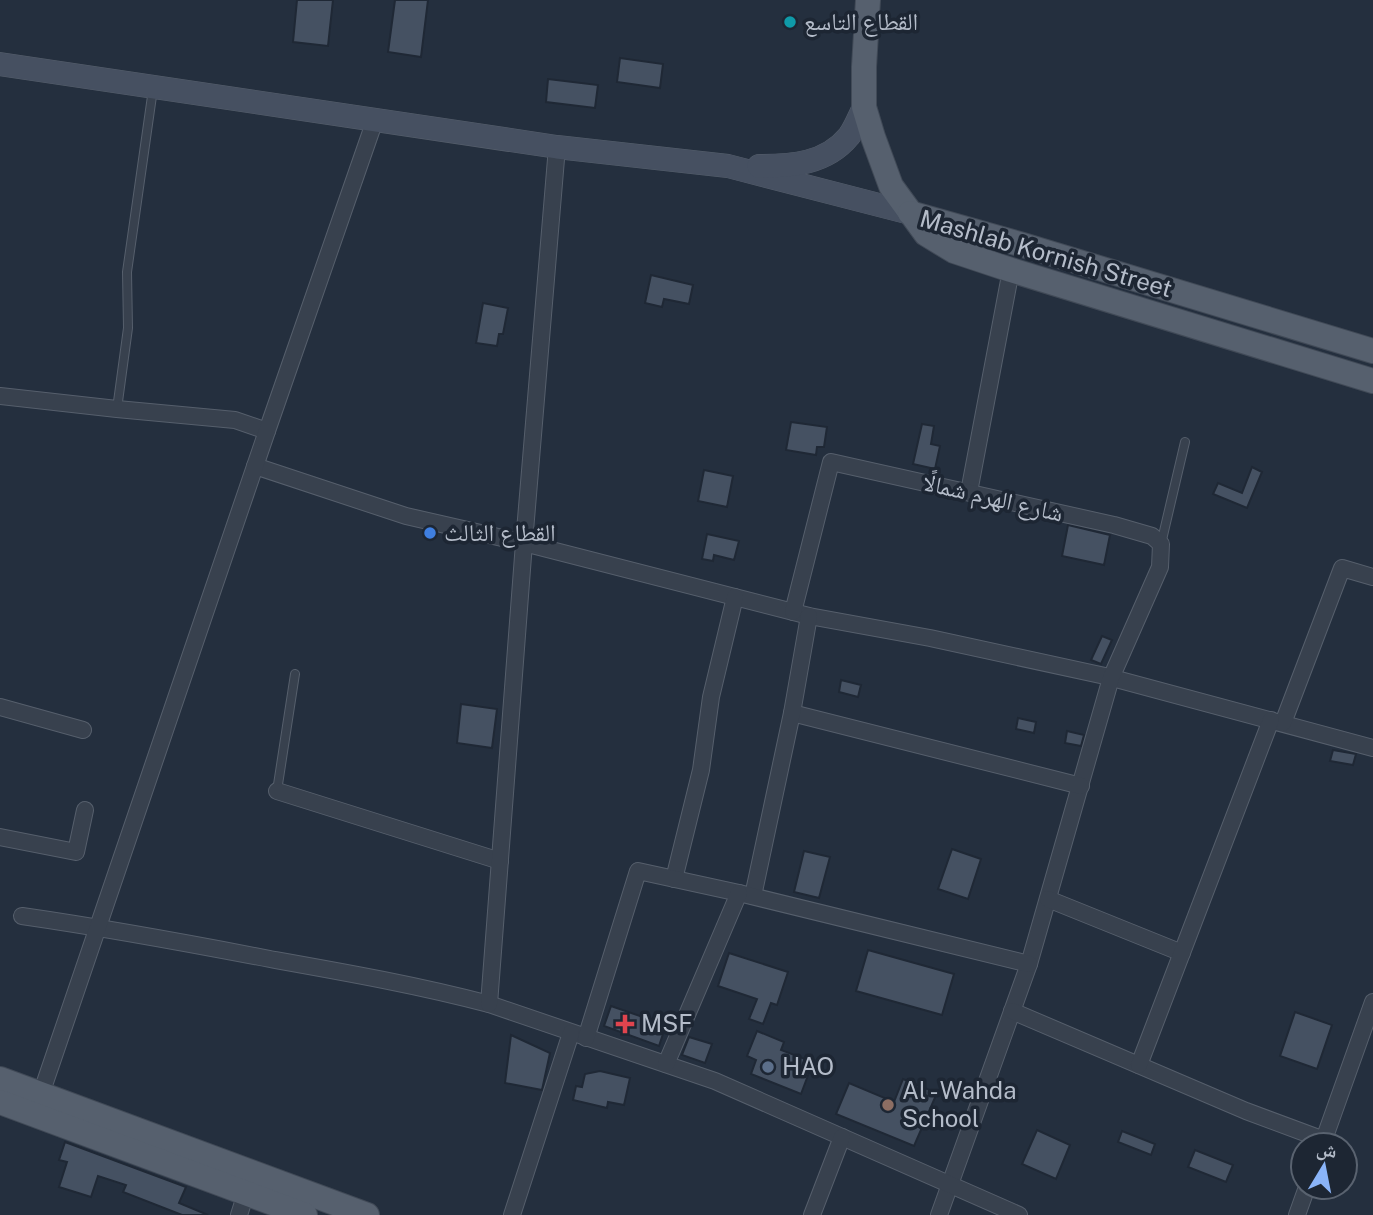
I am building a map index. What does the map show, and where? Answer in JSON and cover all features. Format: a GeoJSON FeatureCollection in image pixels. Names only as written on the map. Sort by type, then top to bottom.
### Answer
{"type":"FeatureCollection","features":[{"type":"Feature","properties":{"kind":"main road"},"geometry":{"type":"LineString","coordinates":[[868,0],[864,107],[891,186],[910,212]]}},
{"type":"Feature","properties":{"kind":"main road"},"geometry":{"type":"LineString","coordinates":[[0,64],[557,147],[728,166],[789,166],[819,159],[836,149],[850,134],[864,107]]}},
{"type":"Feature","properties":{"kind":"main road"},"geometry":{"type":"LineString","coordinates":[[728,166],[910,212]]}},
{"type":"Feature","properties":{"kind":"main road","name":"Mashlab Kornish Street"},"geometry":{"type":"LineString","coordinates":[[910,212],[926,234],[954,251],[1373,381]]}},
{"type":"Feature","properties":{"kind":"main road","name":"Mashlab Kornish Street"},"geometry":{"type":"LineString","coordinates":[[910,212],[1373,351]]}},
{"type":"Feature","properties":{"kind":"main road"},"geometry":{"type":"LineString","coordinates":[[0,1079],[367,1215]]}},
{"type":"Feature","properties":{"kind":"main road"},"geometry":{"type":"LineString","coordinates":[[0,1102],[243,1204],[305,1215]]}},
{"type":"Feature","properties":{"kind":"street"},"geometry":{"type":"LineString","coordinates":[[41,1094],[375,120]]}},
{"type":"Feature","properties":{"kind":"street"},"geometry":{"type":"LineString","coordinates":[[489,1004],[557,147]]}},
{"type":"Feature","properties":{"kind":"street"},"geometry":{"type":"LineString","coordinates":[[969,492],[1010,270]]}},
{"type":"Feature","properties":{"kind":"street"},"geometry":{"type":"LineString","coordinates":[[0,396],[235,420],[267,431]]}},
{"type":"Feature","properties":{"kind":"street","name":"شارع الهرم شمالًا"},"geometry":{"type":"LineString","coordinates":[[793,612],[831,462],[1114,525],[1152,536],[1161,544]]}},
{"type":"Feature","properties":{"kind":"street"},"geometry":{"type":"LineString","coordinates":[[255,466],[406,516],[524,543],[809,616],[930,638],[1111,678],[1373,748]]}},
{"type":"Feature","properties":{"kind":"street"},"geometry":{"type":"LineString","coordinates":[[939,1215],[1029,964],[1111,678],[1160,567],[1161,544]]}},
{"type":"Feature","properties":{"kind":"street"},"geometry":{"type":"LineString","coordinates":[[1139,1065],[1182,953],[1342,568],[1373,577]]}},
{"type":"Feature","properties":{"kind":"street"},"geometry":{"type":"LineString","coordinates":[[674,879],[701,771],[711,697],[736,597]]}},
{"type":"Feature","properties":{"kind":"street"},"geometry":{"type":"LineString","coordinates":[[666,1065],[746,895],[792,713],[809,616]]}},
{"type":"Feature","properties":{"kind":"street"},"geometry":{"type":"LineString","coordinates":[[0,707],[83,730]]}},
{"type":"Feature","properties":{"kind":"street"},"geometry":{"type":"LineString","coordinates":[[792,713],[1080,786]]}},
{"type":"Feature","properties":{"kind":"street"},"geometry":{"type":"LineString","coordinates":[[277,791],[500,861]]}},
{"type":"Feature","properties":{"kind":"street"},"geometry":{"type":"LineString","coordinates":[[0,837],[76,852],[85,810]]}},
{"type":"Feature","properties":{"kind":"street"},"geometry":{"type":"LineString","coordinates":[[512,1215],[638,871],[1029,964]]}},
{"type":"Feature","properties":{"kind":"street"},"geometry":{"type":"LineString","coordinates":[[1048,899],[1182,953]]}},
{"type":"Feature","properties":{"kind":"street"},"geometry":{"type":"LineString","coordinates":[[22,916],[99,927],[363,976],[489,1004],[715,1081],[1019,1215]]}},
{"type":"Feature","properties":{"kind":"street"},"geometry":{"type":"LineString","coordinates":[[1327,1131],[1373,1002]]}},
{"type":"Feature","properties":{"kind":"street"},"geometry":{"type":"LineString","coordinates":[[1012,1010],[1296,1131]]}},
{"type":"Feature","properties":{"kind":"street"},"geometry":{"type":"LineString","coordinates":[[813,1215],[842,1137]]}},
{"type":"Feature","properties":{"kind":"lane"},"geometry":{"type":"LineString","coordinates":[[117,409],[128,328],[127,272],[153,88]]}},
{"type":"Feature","properties":{"kind":"lane"},"geometry":{"type":"LineString","coordinates":[[1161,544],[1185,442]]}},
{"type":"Feature","properties":{"kind":"lane"},"geometry":{"type":"LineString","coordinates":[[277,791],[295,674]]}},
{"type":"Feature","properties":{"kind":"building"},"geometry":{"type":"Polygon","coordinates":[[[297,0],[333,0],[328,46],[293,42],[297,0]]]}},
{"type":"Feature","properties":{"kind":"building"},"geometry":{"type":"Polygon","coordinates":[[[395,0],[428,0],[421,57],[388,52],[395,0]]]}},
{"type":"Feature","properties":{"kind":"building"},"geometry":{"type":"Polygon","coordinates":[[[620,58],[663,64],[660,88],[617,82],[620,58]]]}},
{"type":"Feature","properties":{"kind":"building"},"geometry":{"type":"Polygon","coordinates":[[[548,79],[598,85],[595,108],[546,102],[548,79]]]}},
{"type":"Feature","properties":{"kind":"building"},"geometry":{"type":"Polygon","coordinates":[[[651,275],[693,285],[689,304],[664,299],[662,307],[645,303],[651,275]]]}},
{"type":"Feature","properties":{"kind":"building"},"geometry":{"type":"Polygon","coordinates":[[[483,303],[508,308],[503,334],[499,334],[497,346],[476,343],[483,303]]]}},
{"type":"Feature","properties":{"kind":"building"},"geometry":{"type":"Polygon","coordinates":[[[791,422],[827,427],[824,447],[817,447],[816,455],[786,450],[791,422]]]}},
{"type":"Feature","properties":{"kind":"building"},"geometry":{"type":"Polygon","coordinates":[[[922,424],[934,426],[931,444],[940,446],[935,469],[913,464],[922,424]]]}},
{"type":"Feature","properties":{"kind":"building"},"geometry":{"type":"Polygon","coordinates":[[[1252,467],[1262,472],[1247,508],[1213,494],[1218,483],[1242,493],[1252,467]]]}},
{"type":"Feature","properties":{"kind":"building"},"geometry":{"type":"Polygon","coordinates":[[[704,470],[733,476],[727,507],[698,501],[704,470]]]}},
{"type":"Feature","properties":{"kind":"building"},"geometry":{"type":"Polygon","coordinates":[[[1068,525],[1110,535],[1104,565],[1062,556],[1068,525]]]}},
{"type":"Feature","properties":{"kind":"building"},"geometry":{"type":"Polygon","coordinates":[[[707,534],[739,541],[734,560],[714,555],[713,561],[702,559],[707,534]]]}},
{"type":"Feature","properties":{"kind":"building"},"geometry":{"type":"Polygon","coordinates":[[[1102,636],[1112,640],[1101,664],[1091,660],[1102,636]]]}},
{"type":"Feature","properties":{"kind":"building"},"geometry":{"type":"Polygon","coordinates":[[[841,680],[861,685],[858,697],[839,692],[841,680]]]}},
{"type":"Feature","properties":{"kind":"building"},"geometry":{"type":"Polygon","coordinates":[[[461,704],[497,709],[492,748],[457,743],[461,704]]]}},
{"type":"Feature","properties":{"kind":"building"},"geometry":{"type":"Polygon","coordinates":[[[1018,718],[1036,722],[1034,733],[1016,729],[1018,718]]]}},
{"type":"Feature","properties":{"kind":"building"},"geometry":{"type":"Polygon","coordinates":[[[1067,731],[1084,735],[1081,746],[1065,743],[1067,731]]]}},
{"type":"Feature","properties":{"kind":"building"},"geometry":{"type":"Polygon","coordinates":[[[1333,750],[1356,754],[1353,765],[1330,761],[1333,750]]]}},
{"type":"Feature","properties":{"kind":"building"},"geometry":{"type":"Polygon","coordinates":[[[952,849],[981,859],[968,899],[938,889],[952,849]]]}},
{"type":"Feature","properties":{"kind":"building"},"geometry":{"type":"Polygon","coordinates":[[[804,851],[830,857],[819,898],[794,892],[804,851]]]}},
{"type":"Feature","properties":{"kind":"building"},"geometry":{"type":"Polygon","coordinates":[[[868,950],[954,974],[942,1015],[856,991],[868,950]]]}},
{"type":"Feature","properties":{"kind":"building"},"geometry":{"type":"Polygon","coordinates":[[[729,953],[788,972],[777,1005],[771,1003],[763,1024],[749,1019],[757,999],[718,986],[729,953]]]}},
{"type":"Feature","properties":{"kind":"building"},"geometry":{"type":"Polygon","coordinates":[[[611,1006],[666,1025],[659,1046],[604,1026],[611,1006]]]}},
{"type":"Feature","properties":{"kind":"building"},"geometry":{"type":"Polygon","coordinates":[[[1295,1012],[1332,1025],[1317,1069],[1280,1056],[1295,1012]]]}},
{"type":"Feature","properties":{"kind":"building","name":"HAO"},"geometry":{"type":"Polygon","coordinates":[[[757,1031],[784,1042],[781,1050],[813,1062],[801,1094],[751,1074],[756,1060],[747,1056],[757,1031]]]}},
{"type":"Feature","properties":{"kind":"building"},"geometry":{"type":"Polygon","coordinates":[[[511,1035],[550,1053],[542,1090],[505,1083],[511,1035]]]}},
{"type":"Feature","properties":{"kind":"building"},"geometry":{"type":"Polygon","coordinates":[[[689,1037],[712,1044],[705,1063],[682,1055],[689,1037]]]}},
{"type":"Feature","properties":{"kind":"building"},"geometry":{"type":"Polygon","coordinates":[[[600,1071],[630,1078],[624,1105],[608,1102],[607,1108],[573,1100],[576,1086],[582,1087],[585,1074],[600,1071]]]}},
{"type":"Feature","properties":{"kind":"building"},"geometry":{"type":"Polygon","coordinates":[[[903,1079],[937,1093],[914,1146],[836,1114],[849,1083],[894,1102],[903,1079]]]}},
{"type":"Feature","properties":{"kind":"building"},"geometry":{"type":"Polygon","coordinates":[[[1037,1130],[1070,1145],[1056,1179],[1022,1164],[1037,1130]]]}},
{"type":"Feature","properties":{"kind":"building"},"geometry":{"type":"Polygon","coordinates":[[[1122,1131],[1155,1144],[1151,1155],[1118,1142],[1122,1131]]]}},
{"type":"Feature","properties":{"kind":"building"},"geometry":{"type":"Polygon","coordinates":[[[65,1142],[186,1187],[179,1203],[208,1215],[182,1215],[123,1192],[126,1185],[98,1176],[91,1197],[59,1187],[67,1162],[59,1160],[65,1142]]]}},
{"type":"Feature","properties":{"kind":"building"},"geometry":{"type":"Polygon","coordinates":[[[1195,1150],[1233,1165],[1226,1182],[1188,1167],[1195,1150]]]}},
{"type":"Feature","properties":{"kind":"place","name":"القطاع التاسع"},"geometry":{"type":"Point","coordinates":[790,22]}},
{"type":"Feature","properties":{"kind":"place","name":"القطاع الثالث"},"geometry":{"type":"Point","coordinates":[430,533]}},
{"type":"Feature","properties":{"kind":"place","name":"MSF"},"geometry":{"type":"Point","coordinates":[625,1024]}},
{"type":"Feature","properties":{"kind":"place","name":"HAO"},"geometry":{"type":"Point","coordinates":[768,1067]}},
{"type":"Feature","properties":{"kind":"place","name":"Al - Wahda School"},"geometry":{"type":"Point","coordinates":[888,1105]}}]}
